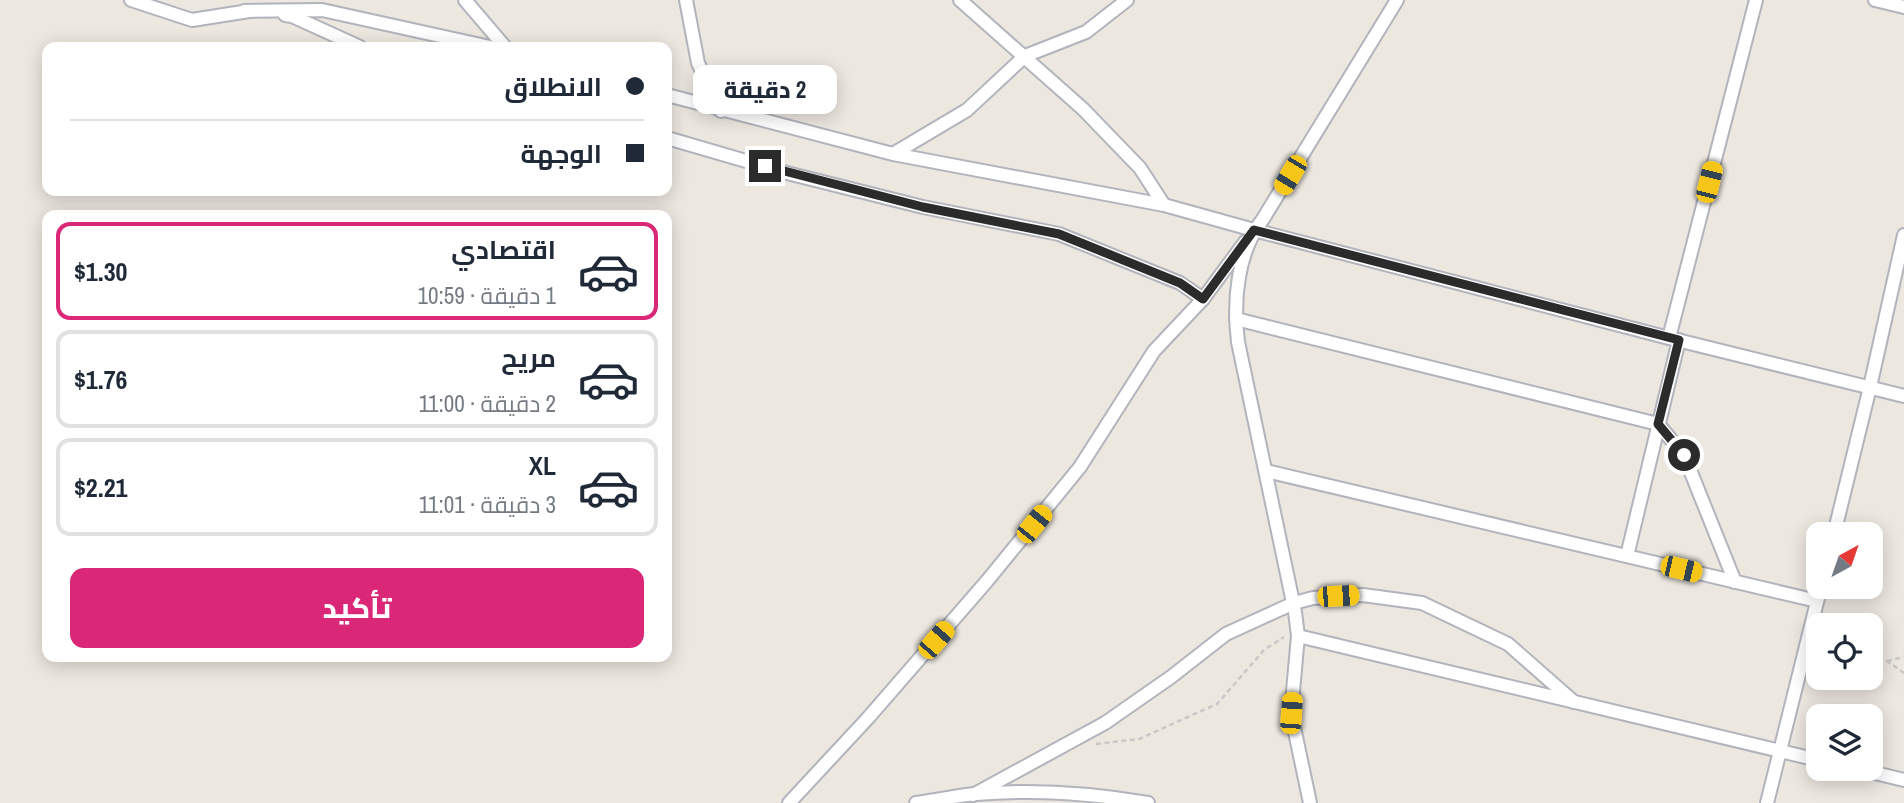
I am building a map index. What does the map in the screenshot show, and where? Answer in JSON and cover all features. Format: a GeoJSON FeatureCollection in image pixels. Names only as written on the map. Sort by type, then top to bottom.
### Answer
{"type":"FeatureCollection","features":[{"type":"Feature","properties":{"kind":"street"},"geometry":{"type":"LineString","coordinates":[[131,0],[192,20],[244,11],[322,10],[467,42]]}},
{"type":"Feature","properties":{"kind":"street"},"geometry":{"type":"LineString","coordinates":[[465,0],[501,42]]}},
{"type":"Feature","properties":{"kind":"street"},"geometry":{"type":"LineString","coordinates":[[686,0],[698,62],[721,111]]}},
{"type":"Feature","properties":{"kind":"street"},"geometry":{"type":"LineString","coordinates":[[960,0],[1083,109],[1140,168],[1164,205]]}},
{"type":"Feature","properties":{"kind":"street"},"geometry":{"type":"LineString","coordinates":[[893,154],[967,110],[1025,56],[1086,32],[1128,0]]}},
{"type":"Feature","properties":{"kind":"street"},"geometry":{"type":"LineString","coordinates":[[789,803],[868,718],[987,581],[1080,467],[1154,351],[1203,299],[1263,219],[1397,0]]}},
{"type":"Feature","properties":{"kind":"street"},"geometry":{"type":"LineString","coordinates":[[1627,556],[1658,424],[1674,339],[1756,0]]}},
{"type":"Feature","properties":{"kind":"street"},"geometry":{"type":"LineString","coordinates":[[1875,0],[1904,7]]}},
{"type":"Feature","properties":{"kind":"street"},"geometry":{"type":"LineString","coordinates":[[244,11],[292,16],[349,42]]}},
{"type":"Feature","properties":{"kind":"street"},"geometry":{"type":"LineString","coordinates":[[672,96],[893,154],[1164,205],[1674,339],[1904,396]]}},
{"type":"Feature","properties":{"kind":"street"},"geometry":{"type":"LineString","coordinates":[[672,139],[787,173],[923,207],[1059,234],[1180,283],[1203,299]]}},
{"type":"Feature","properties":{"kind":"street"},"geometry":{"type":"LineString","coordinates":[[1254,230],[1237,291],[1238,342],[1294,603],[1297,633],[1291,713],[1312,802]]}},
{"type":"Feature","properties":{"kind":"street"},"geometry":{"type":"LineString","coordinates":[[1837,522],[1904,235]]}},
{"type":"Feature","properties":{"kind":"street"},"geometry":{"type":"LineString","coordinates":[[1236,320],[1658,424],[1684,455],[1735,582]]}},
{"type":"Feature","properties":{"kind":"street"},"geometry":{"type":"LineString","coordinates":[[1266,471],[1817,601],[1767,803]]}},
{"type":"Feature","properties":{"kind":"street"},"geometry":{"type":"LineString","coordinates":[[973,794],[1105,723],[1226,634],[1294,603],[1313,598],[1363,595],[1422,603],[1508,645],[1574,702]]}},
{"type":"Feature","properties":{"kind":"street"},"geometry":{"type":"LineString","coordinates":[[1297,633],[1806,757]]}},
{"type":"Feature","properties":{"kind":"street"},"geometry":{"type":"LineString","coordinates":[[1883,775],[1904,780]]}},
{"type":"Feature","properties":{"kind":"street"},"geometry":{"type":"LineString","coordinates":[[916,803],[973,794],[1027,792],[1059,792],[1148,803]]}},
{"type":"Feature","properties":{"kind":"path"},"geometry":{"type":"LineString","coordinates":[[1085,746],[1139,739],[1217,704],[1264,650],[1297,633]]}},
{"type":"Feature","properties":{"kind":"path"},"geometry":{"type":"LineString","coordinates":[[1887,661],[1904,657]]}},
{"type":"Feature","properties":{"kind":"path"},"geometry":{"type":"LineString","coordinates":[[1883,659],[1904,673]]}},
{"type":"Feature","properties":{"kind":"route"},"geometry":{"type":"LineString","coordinates":[[765,166],[923,207],[1059,234],[1180,283],[1203,299],[1254,230],[1679,340],[1658,424],[1684,455]]}}]}
